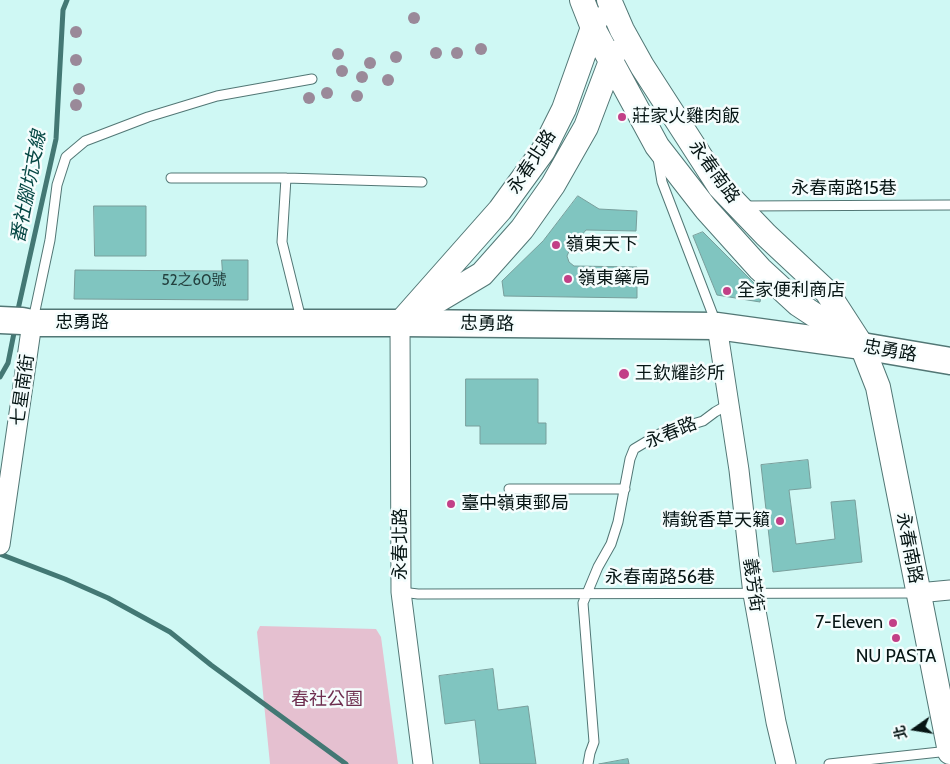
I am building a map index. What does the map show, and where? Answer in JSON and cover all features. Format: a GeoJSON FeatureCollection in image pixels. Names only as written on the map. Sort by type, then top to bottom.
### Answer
{"type":"FeatureCollection","features":[{"type":"Feature","properties":{"kind":"main road","name":"忠勇路"},"geometry":{"type":"LineString","coordinates":[[18,321],[400,322],[717,326],[862,346],[950,361]]}},
{"type":"Feature","properties":{"kind":"street"},"geometry":{"type":"LineString","coordinates":[[582,0],[593,28],[611,63]]}},
{"type":"Feature","properties":{"kind":"street","name":"永春北路"},"geometry":{"type":"LineString","coordinates":[[423,764],[401,592],[400,322],[500,210],[543,151],[564,109],[603,0]]}},
{"type":"Feature","properties":{"kind":"street"},"geometry":{"type":"LineString","coordinates":[[609,0],[622,30]]}},
{"type":"Feature","properties":{"kind":"street","name":"永春北路"},"geometry":{"type":"LineString","coordinates":[[400,322],[482,274],[522,229],[553,184],[586,127],[622,30]]}},
{"type":"Feature","properties":{"kind":"street","name":"永春南路"},"geometry":{"type":"LineString","coordinates":[[622,30],[642,66],[720,187],[766,235],[827,292],[862,346],[878,387],[950,752]]}},
{"type":"Feature","properties":{"kind":"street","name":"永春南路"},"geometry":{"type":"LineString","coordinates":[[611,63],[657,146],[706,208],[760,269],[798,304],[862,346]]}},
{"type":"Feature","properties":{"kind":"street","name":"七星南街"},"geometry":{"type":"LineString","coordinates":[[0,545],[18,321]]}},
{"type":"Feature","properties":{"kind":"street"},"geometry":{"type":"LineString","coordinates":[[717,326],[730,404]]}},
{"type":"Feature","properties":{"kind":"street","name":"義芳街"},"geometry":{"type":"LineString","coordinates":[[730,404],[753,594],[776,722],[786,764]]}},
{"type":"Feature","properties":{"kind":"street"},"geometry":{"type":"LineString","coordinates":[[918,593],[950,590]]}},
{"type":"Feature","properties":{"kind":"lane"},"geometry":{"type":"LineString","coordinates":[[18,321],[50,240],[57,185],[66,157],[85,142],[148,117],[218,96],[312,79]]}},
{"type":"Feature","properties":{"kind":"lane"},"geometry":{"type":"LineString","coordinates":[[657,146],[662,182],[717,326]]}},
{"type":"Feature","properties":{"kind":"lane"},"geometry":{"type":"LineString","coordinates":[[171,178],[286,178],[422,182]]}},
{"type":"Feature","properties":{"kind":"lane"},"geometry":{"type":"LineString","coordinates":[[286,178],[282,242],[302,322]]}},
{"type":"Feature","properties":{"kind":"lane","name":"永春南路15巷"},"geometry":{"type":"LineString","coordinates":[[738,206],[950,205]]}},
{"type":"Feature","properties":{"kind":"lane","name":"永春路"},"geometry":{"type":"LineString","coordinates":[[588,764],[594,742],[583,603],[598,567],[611,544],[618,522],[630,459],[634,449],[659,434],[703,420],[730,404]]}},
{"type":"Feature","properties":{"kind":"lane"},"geometry":{"type":"LineString","coordinates":[[509,490],[625,489]]}},
{"type":"Feature","properties":{"kind":"lane","name":"永春南路56巷"},"geometry":{"type":"LineString","coordinates":[[401,592],[418,594],[918,593]]}},
{"type":"Feature","properties":{"kind":"lane"},"geometry":{"type":"LineString","coordinates":[[829,764],[950,752]]}},
{"type":"Feature","properties":{"kind":"green space","name":"春社公園"},"geometry":{"type":"Polygon","coordinates":[[[260,626],[376,629],[381,637],[398,764],[270,764],[257,632],[260,626]]]}},
{"type":"Feature","properties":{"kind":"building","name":"嶺東天下"},"geometry":{"type":"Polygon","coordinates":[[[578,196],[599,209],[637,211],[636,231],[586,230],[570,249],[567,256],[569,262],[574,266],[637,267],[637,298],[504,296],[502,281],[543,241],[578,196]]]}},
{"type":"Feature","properties":{"kind":"building"},"geometry":{"type":"Polygon","coordinates":[[[94,206],[146,206],[146,256],[95,256],[94,206]]]}},
{"type":"Feature","properties":{"kind":"building"},"geometry":{"type":"Polygon","coordinates":[[[703,232],[762,291],[760,302],[717,295],[693,236],[703,232]]]}},
{"type":"Feature","properties":{"kind":"building"},"geometry":{"type":"Polygon","coordinates":[[[222,260],[248,260],[248,300],[74,299],[75,270],[222,271],[222,260]]]}},
{"type":"Feature","properties":{"kind":"building"},"geometry":{"type":"Polygon","coordinates":[[[466,379],[538,379],[538,423],[546,423],[546,444],[480,444],[480,426],[466,426],[466,379]]]}},
{"type":"Feature","properties":{"kind":"building","name":"精銳香草天籟"},"geometry":{"type":"Polygon","coordinates":[[[808,460],[811,488],[789,490],[796,544],[835,539],[831,502],[855,500],[862,562],[773,572],[761,465],[808,460]]]}},
{"type":"Feature","properties":{"kind":"building"},"geometry":{"type":"Polygon","coordinates":[[[493,669],[498,710],[528,706],[536,764],[480,764],[475,720],[445,724],[439,676],[493,669]]]}},
{"type":"Feature","properties":{"kind":"building"},"geometry":{"type":"Polygon","coordinates":[[[628,759],[629,764],[599,764],[628,759]]]}},
{"type":"Feature","properties":{"kind":"waterway","name":"番社腳坑支線"},"geometry":{"type":"LineString","coordinates":[[17,314],[56,139],[63,10],[67,0]]}},
{"type":"Feature","properties":{"kind":"waterway","name":"番社腳坑支線"},"geometry":{"type":"LineString","coordinates":[[0,377],[8,363],[15,328]]}},
{"type":"Feature","properties":{"kind":"waterway"},"geometry":{"type":"LineString","coordinates":[[0,554],[108,598],[170,632],[211,665],[346,764]]}},
{"type":"Feature","properties":{"kind":"place","name":"莊家火雞肉飯"},"geometry":{"type":"Point","coordinates":[622,117]}},
{"type":"Feature","properties":{"kind":"place","name":"嶺東天下"},"geometry":{"type":"Point","coordinates":[556,245]}},
{"type":"Feature","properties":{"kind":"place","name":"嶺東藥局"},"geometry":{"type":"Point","coordinates":[568,279]}},
{"type":"Feature","properties":{"kind":"place","name":"全家便利商店"},"geometry":{"type":"Point","coordinates":[727,291]}},
{"type":"Feature","properties":{"kind":"place","name":"王欽耀診所"},"geometry":{"type":"Point","coordinates":[624,374]}},
{"type":"Feature","properties":{"kind":"place","name":"臺中嶺東郵局"},"geometry":{"type":"Point","coordinates":[451,504]}},
{"type":"Feature","properties":{"kind":"place","name":"精銳香草天籟"},"geometry":{"type":"Point","coordinates":[780,521]}},
{"type":"Feature","properties":{"kind":"place","name":"7-Eleven"},"geometry":{"type":"Point","coordinates":[893,623]}},
{"type":"Feature","properties":{"kind":"place","name":"NU PASTA"},"geometry":{"type":"Point","coordinates":[896,638]}}]}
